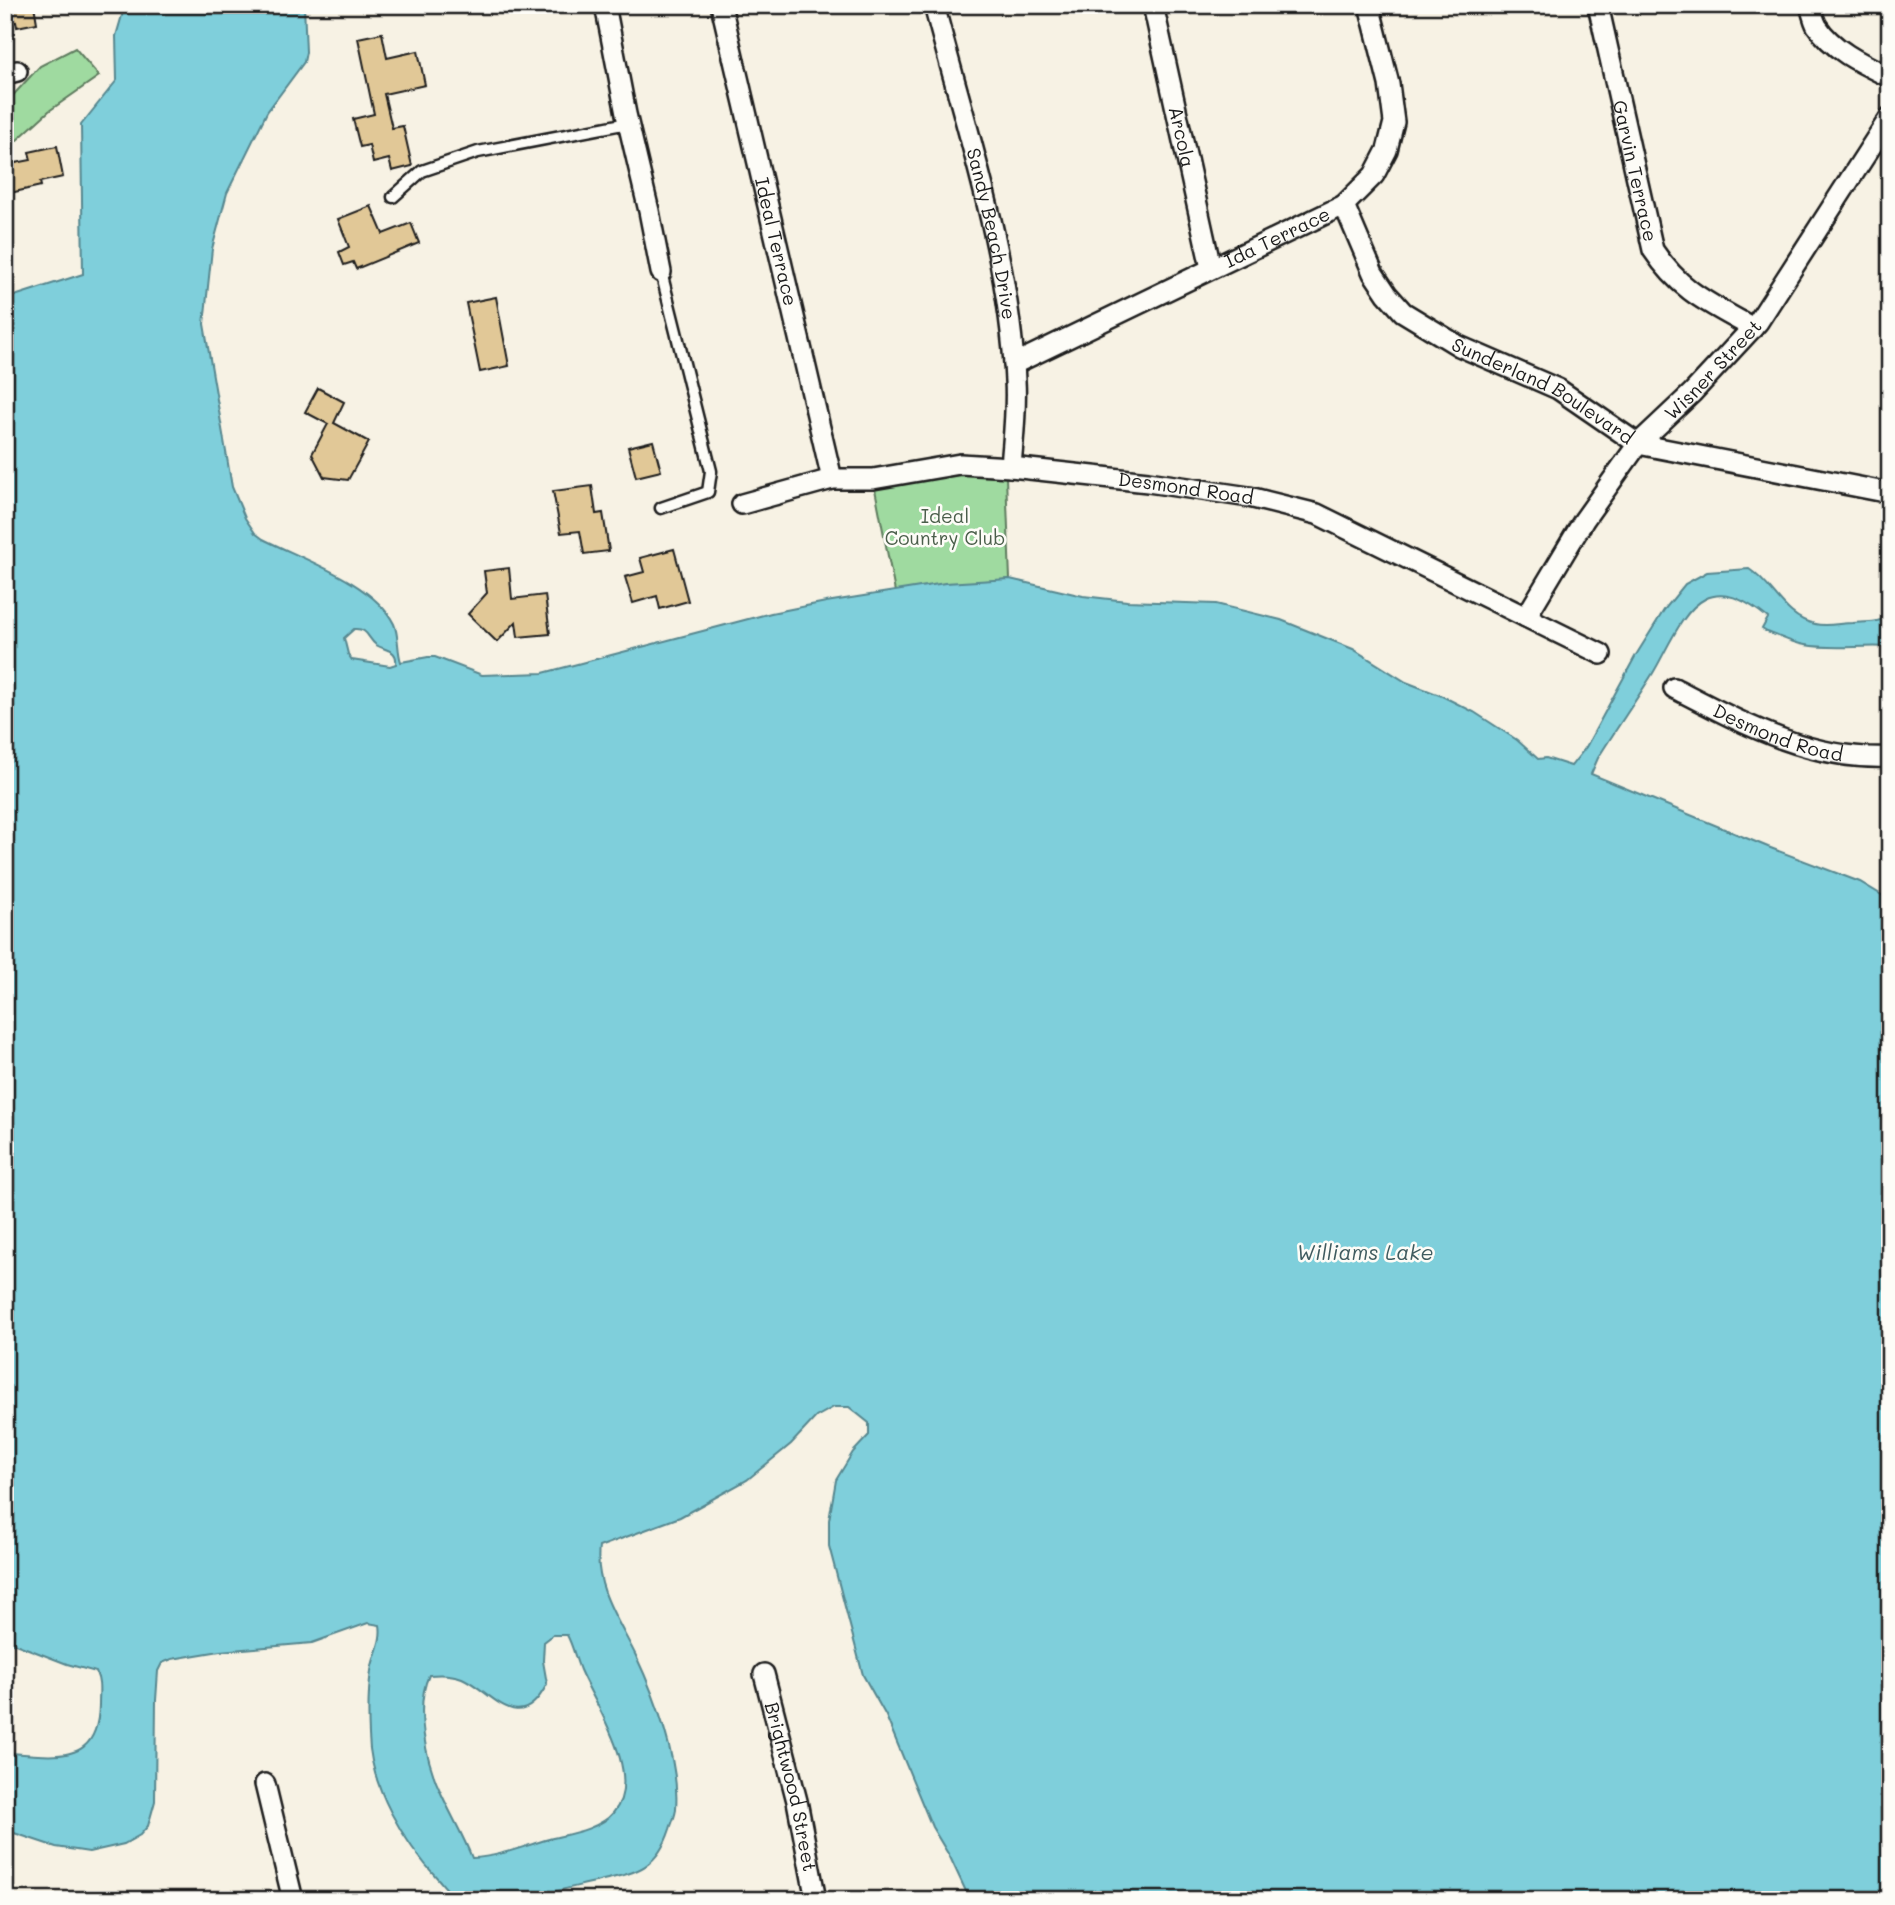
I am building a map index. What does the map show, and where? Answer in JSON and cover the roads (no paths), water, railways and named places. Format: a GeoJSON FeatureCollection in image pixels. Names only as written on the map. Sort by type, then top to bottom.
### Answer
{"type":"FeatureCollection","features":[{"type":"Feature","properties":{"kind":"street"},"geometry":{"type":"LineString","coordinates":[[606,5],[628,123],[661,272]]}},
{"type":"Feature","properties":{"kind":"street","name":"Ideal Terrace"},"geometry":{"type":"LineString","coordinates":[[721,5],[832,479]]}},
{"type":"Feature","properties":{"kind":"street","name":"Sandy Beach Drive"},"geometry":{"type":"LineString","coordinates":[[934,5],[989,217],[1009,315],[1015,383],[1011,467]]}},
{"type":"Feature","properties":{"kind":"street","name":"Arcola"},"geometry":{"type":"LineString","coordinates":[[1153,5],[1212,268]]}},
{"type":"Feature","properties":{"kind":"street","name":"Ida Terrace"},"geometry":{"type":"LineString","coordinates":[[1014,364],[1344,205],[1374,175],[1387,150],[1394,122],[1389,84],[1369,5]]}},
{"type":"Feature","properties":{"kind":"street","name":"Garvin Terrace"},"geometry":{"type":"LineString","coordinates":[[1598,5],[1653,250],[1667,271],[1683,287],[1752,328]]}},
{"type":"Feature","properties":{"kind":"street"},"geometry":{"type":"LineString","coordinates":[[1810,5],[1817,26],[1835,44],[1858,61],[1890,77]]}},
{"type":"Feature","properties":{"kind":"street","name":"Wisner Street"},"geometry":{"type":"LineString","coordinates":[[1526,617],[1584,520],[1638,444],[1692,393],[1752,328],[1890,117]]}},
{"type":"Feature","properties":{"kind":"street","name":"Sunderland Boulevard"},"geometry":{"type":"LineString","coordinates":[[1344,205],[1373,272],[1403,313],[1459,346],[1558,389],[1638,444],[1890,493]]}},
{"type":"Feature","properties":{"kind":"street","name":"Desmond Road"},"geometry":{"type":"LineString","coordinates":[[742,504],[832,479],[873,479],[960,464],[1148,482],[1250,497],[1317,514],[1601,654]]}},
{"type":"Feature","properties":{"kind":"street","name":"Desmond Road"},"geometry":{"type":"LineString","coordinates":[[1674,688],[1757,731],[1791,743],[1825,751],[1890,757]]}},
{"type":"Feature","properties":{"kind":"street","name":"Brightwood Street"},"geometry":{"type":"LineString","coordinates":[[764,1674],[797,1801],[816,1900]]}},
{"type":"Feature","properties":{"kind":"street"},"geometry":{"type":"LineString","coordinates":[[265,1784],[293,1900]]}},
{"type":"Feature","properties":{"kind":"lane"},"geometry":{"type":"LineString","coordinates":[[393,197],[422,171],[478,152],[628,123]]}},
{"type":"Feature","properties":{"kind":"lane"},"geometry":{"type":"LineString","coordinates":[[661,272],[711,471],[708,492],[661,508]]}},
{"type":"Feature","properties":{"kind":"water","name":"Williams Lake"},"geometry":{"type":"Polygon","coordinates":[[[125,5],[304,5],[304,62],[267,112],[227,193],[212,249],[204,324],[232,487],[245,518],[255,533],[263,539],[336,574],[371,596],[394,624],[401,662],[435,657],[482,675],[543,673],[771,613],[945,583],[1010,579],[1083,596],[1127,601],[1216,604],[1281,620],[1353,649],[1406,682],[1474,712],[1517,740],[1538,759],[1546,758],[1571,766],[1586,747],[1664,610],[1685,584],[1707,572],[1749,569],[1766,583],[1795,615],[1815,624],[1872,622],[1890,616],[1890,647],[1815,646],[1795,643],[1762,629],[1768,618],[1738,599],[1722,595],[1705,599],[1689,612],[1675,632],[1653,673],[1598,758],[1591,774],[1860,882],[1890,900],[1890,1900],[970,1900],[950,1857],[932,1827],[886,1716],[863,1675],[829,1546],[829,1520],[836,1480],[853,1452],[869,1435],[869,1423],[849,1407],[834,1407],[816,1417],[791,1444],[747,1480],[680,1517],[599,1547],[598,1562],[604,1590],[651,1690],[665,1730],[674,1771],[675,1816],[659,1853],[644,1867],[613,1878],[515,1899],[463,1900],[453,1895],[413,1849],[402,1832],[375,1774],[369,1735],[369,1695],[371,1671],[381,1631],[380,1625],[368,1623],[312,1643],[220,1651],[162,1663],[158,1671],[156,1700],[155,1801],[148,1826],[140,1835],[124,1844],[89,1852],[56,1847],[5,1830],[5,1752],[52,1755],[75,1752],[84,1747],[95,1731],[98,1719],[99,1680],[96,1672],[5,1640],[5,299],[83,274],[81,125],[117,80],[116,36],[125,5]],[[354,629],[344,638],[352,660],[390,666],[396,664],[393,653],[376,645],[362,630],[354,629]],[[553,1635],[544,1642],[543,1661],[547,1684],[537,1700],[526,1708],[516,1710],[505,1707],[462,1678],[429,1675],[422,1703],[427,1750],[436,1780],[472,1858],[502,1853],[592,1827],[613,1813],[621,1798],[621,1761],[614,1741],[580,1670],[567,1635],[553,1635]]]}},
{"type":"Feature","properties":{"kind":"park label","name":"Ideal Country Club"},"geometry":{"type":"Point","coordinates":[945,527]}}]}
